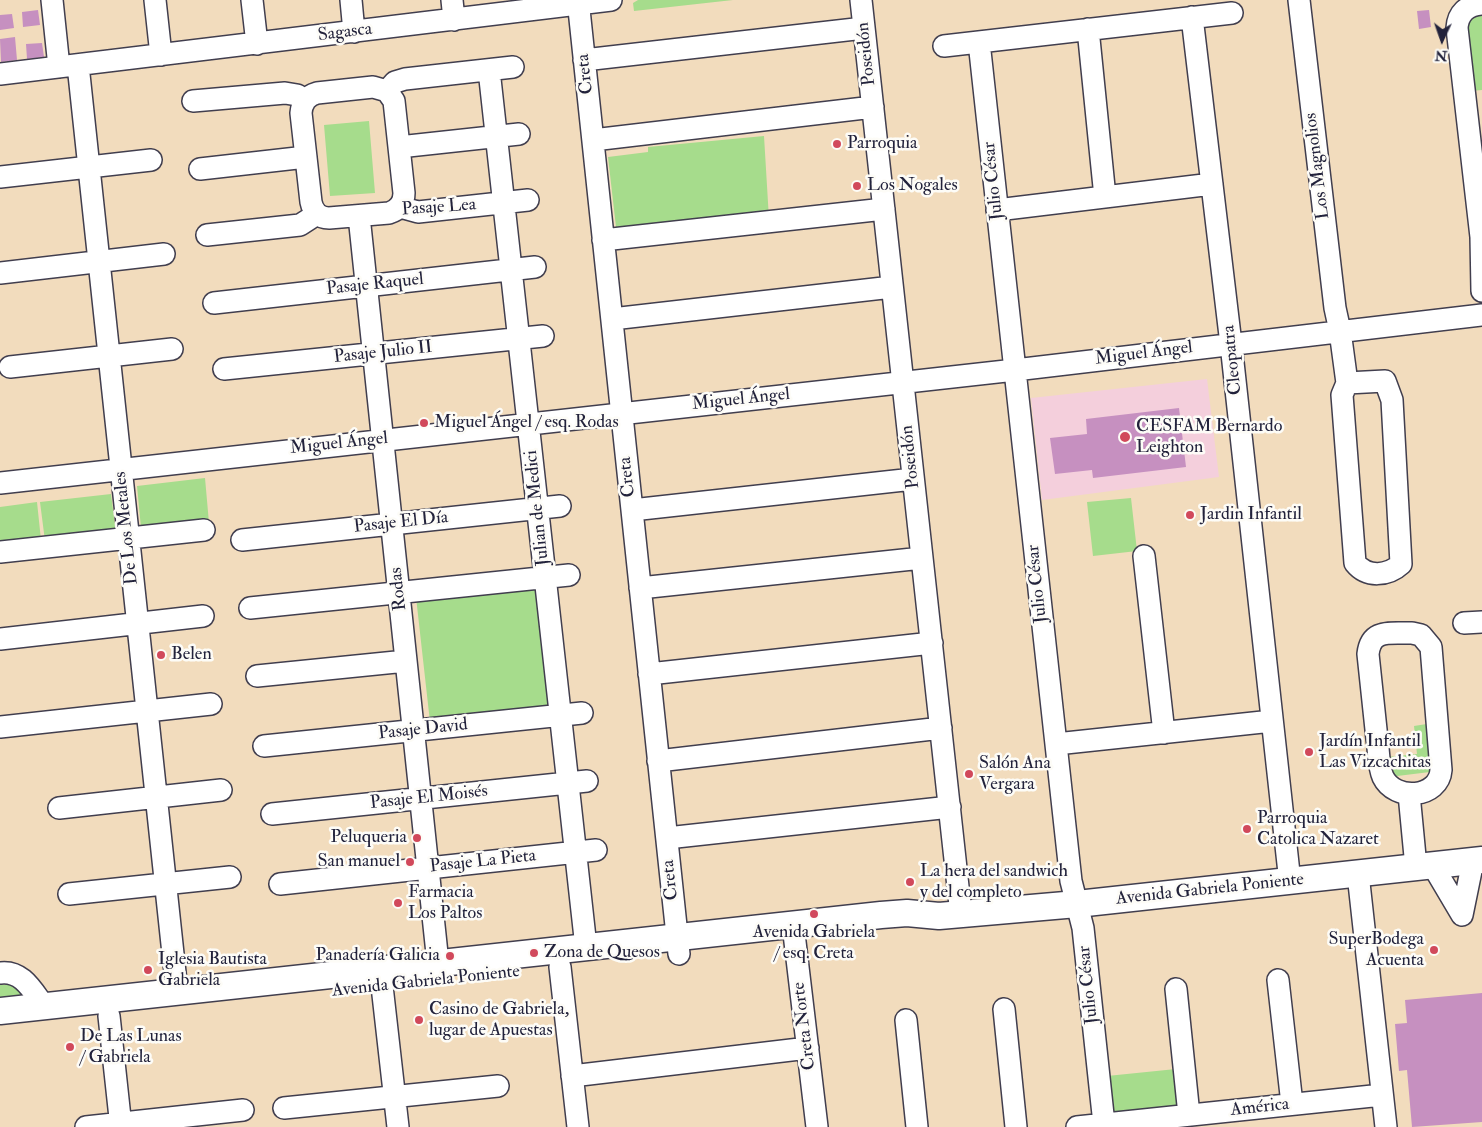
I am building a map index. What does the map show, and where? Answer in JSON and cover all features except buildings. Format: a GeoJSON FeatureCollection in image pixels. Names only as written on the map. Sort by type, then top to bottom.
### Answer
{"type":"FeatureCollection","features":[{"type":"Feature","properties":{"kind":"main road","name":"Avenida Gabriela Poniente"},"geometry":{"type":"LineString","coordinates":[[0,1028],[560,967],[678,946],[794,933],[901,929],[950,915],[1290,882],[1478,860]]}},
{"type":"Feature","properties":{"kind":"main road","name":"Avenida Gabriela Poniente"},"geometry":{"type":"LineString","coordinates":[[0,1011],[586,947],[678,946]]}},
{"type":"Feature","properties":{"kind":"street","name":"De Los Metales"},"geometry":{"type":"LineString","coordinates":[[52,0],[89,167],[177,991]]}},
{"type":"Feature","properties":{"kind":"street"},"geometry":{"type":"LineString","coordinates":[[155,0],[161,55]]}},
{"type":"Feature","properties":{"kind":"street"},"geometry":{"type":"LineString","coordinates":[[252,0],[257,44]]}},
{"type":"Feature","properties":{"kind":"street"},"geometry":{"type":"LineString","coordinates":[[351,0],[354,32]]}},
{"type":"Feature","properties":{"kind":"street","name":"Sagasca"},"geometry":{"type":"LineString","coordinates":[[0,74],[354,32],[453,10],[611,0]]}},
{"type":"Feature","properties":{"kind":"street","name":"Poseidón"},"geometry":{"type":"LineString","coordinates":[[861,0],[950,807],[950,915]]}},
{"type":"Feature","properties":{"kind":"street","name":"Los Magnolios"},"geometry":{"type":"LineString","coordinates":[[1299,0],[1335,308],[1347,383],[1342,395],[1355,563],[1361,570],[1368,573],[1392,572],[1400,564],[1401,554],[1392,400],[1385,382],[1347,383]]}},
{"type":"Feature","properties":{"kind":"street","name":"Creta"},"geometry":{"type":"LineString","coordinates":[[578,3],[678,946]]}},
{"type":"Feature","properties":{"kind":"street"},"geometry":{"type":"LineString","coordinates":[[1482,4],[1474,5],[1465,10],[1457,21],[1457,28],[1481,237],[1482,291]]}},
{"type":"Feature","properties":{"kind":"street"},"geometry":{"type":"LineString","coordinates":[[944,46],[1232,13]]}},
{"type":"Feature","properties":{"kind":"street","name":"Cleopatra"},"geometry":{"type":"LineString","coordinates":[[1192,17],[1231,344],[1290,882]]}},
{"type":"Feature","properties":{"kind":"street"},"geometry":{"type":"LineString","coordinates":[[584,60],[864,28]]}},
{"type":"Feature","properties":{"kind":"street"},"geometry":{"type":"LineString","coordinates":[[1088,29],[1105,197]]}},
{"type":"Feature","properties":{"kind":"street","name":"Julio César"},"geometry":{"type":"LineString","coordinates":[[979,42],[1071,881],[1083,928],[1104,1124]]}},
{"type":"Feature","properties":{"kind":"street"},"geometry":{"type":"LineString","coordinates":[[387,91],[395,82],[405,79],[512,67]]}},
{"type":"Feature","properties":{"kind":"street","name":"Julian de Medici"},"geometry":{"type":"LineString","coordinates":[[489,70],[561,716],[578,782],[586,851],[586,947]]}},
{"type":"Feature","properties":{"kind":"street"},"geometry":{"type":"LineString","coordinates":[[207,235],[300,225],[317,214],[311,202],[301,113],[305,100],[317,93],[373,87],[387,91],[394,101],[404,193],[400,206]]}},
{"type":"Feature","properties":{"kind":"street"},"geometry":{"type":"LineString","coordinates":[[193,101],[285,93],[297,95],[305,100]]}},
{"type":"Feature","properties":{"kind":"street"},"geometry":{"type":"LineString","coordinates":[[593,140],[873,107]]}},
{"type":"Feature","properties":{"kind":"street"},"geometry":{"type":"LineString","coordinates":[[399,147],[518,134]]}},
{"type":"Feature","properties":{"kind":"street"},"geometry":{"type":"LineString","coordinates":[[200,169],[306,157]]}},
{"type":"Feature","properties":{"kind":"street"},"geometry":{"type":"LineString","coordinates":[[0,177],[151,160]]}},
{"type":"Feature","properties":{"kind":"street"},"geometry":{"type":"LineString","coordinates":[[997,210],[1212,184]]}},
{"type":"Feature","properties":{"kind":"street","name":"Pasaje Lea"},"geometry":{"type":"LineString","coordinates":[[317,214],[329,218],[390,213],[400,206],[418,212],[528,200]]}},
{"type":"Feature","properties":{"kind":"street"},"geometry":{"type":"LineString","coordinates":[[603,240],[884,209]]}},
{"type":"Feature","properties":{"kind":"street","name":"Rodas"},"geometry":{"type":"LineString","coordinates":[[359,216],[438,963]]}},
{"type":"Feature","properties":{"kind":"street"},"geometry":{"type":"LineString","coordinates":[[0,273],[164,254]]}},
{"type":"Feature","properties":{"kind":"street","name":"Pasaje Raquel"},"geometry":{"type":"LineString","coordinates":[[214,303],[535,267]]}},
{"type":"Feature","properties":{"kind":"street"},"geometry":{"type":"LineString","coordinates":[[612,319],[892,287]]}},
{"type":"Feature","properties":{"kind":"street","name":"Miguel Ángel"},"geometry":{"type":"LineString","coordinates":[[0,483],[121,468],[1015,370],[1482,315]]}},
{"type":"Feature","properties":{"kind":"street","name":"Pasaje Julio II"},"geometry":{"type":"LineString","coordinates":[[224,369],[543,336]]}},
{"type":"Feature","properties":{"kind":"street"},"geometry":{"type":"LineString","coordinates":[[10,367],[172,349]]}},
{"type":"Feature","properties":{"kind":"street"},"geometry":{"type":"LineString","coordinates":[[632,510],[914,479]]}},
{"type":"Feature","properties":{"kind":"street","name":"Pasaje El Día"},"geometry":{"type":"LineString","coordinates":[[242,540],[560,506]]}},
{"type":"Feature","properties":{"kind":"street"},"geometry":{"type":"LineString","coordinates":[[0,552],[204,530]]}},
{"type":"Feature","properties":{"kind":"street"},"geometry":{"type":"LineString","coordinates":[[1144,556],[1164,733]]}},
{"type":"Feature","properties":{"kind":"street"},"geometry":{"type":"LineString","coordinates":[[640,588],[922,558]]}},
{"type":"Feature","properties":{"kind":"street"},"geometry":{"type":"LineString","coordinates":[[250,608],[570,575]]}},
{"type":"Feature","properties":{"kind":"street"},"geometry":{"type":"LineString","coordinates":[[0,639],[203,616]]}},
{"type":"Feature","properties":{"kind":"street"},"geometry":{"type":"LineString","coordinates":[[1412,633],[1421,635],[1431,647],[1440,779],[1436,785],[1428,789],[1409,794],[1397,792],[1388,785],[1383,776],[1380,763],[1368,654],[1370,642],[1381,634],[1412,633]]}},
{"type":"Feature","properties":{"kind":"street"},"geometry":{"type":"LineString","coordinates":[[649,674],[932,643]]}},
{"type":"Feature","properties":{"kind":"street"},"geometry":{"type":"LineString","coordinates":[[257,676],[406,661]]}},
{"type":"Feature","properties":{"kind":"street"},"geometry":{"type":"LineString","coordinates":[[0,727],[211,704]]}},
{"type":"Feature","properties":{"kind":"street","name":"Pasaje David"},"geometry":{"type":"LineString","coordinates":[[264,746],[582,713]]}},
{"type":"Feature","properties":{"kind":"street"},"geometry":{"type":"LineString","coordinates":[[1056,744],[1272,721]]}},
{"type":"Feature","properties":{"kind":"street"},"geometry":{"type":"LineString","coordinates":[[658,760],[941,728]]}},
{"type":"Feature","properties":{"kind":"street","name":"Pasaje El Moisés"},"geometry":{"type":"LineString","coordinates":[[272,814],[578,782]]}},
{"type":"Feature","properties":{"kind":"street"},"geometry":{"type":"LineString","coordinates":[[59,808],[221,790]]}},
{"type":"Feature","properties":{"kind":"street"},"geometry":{"type":"LineString","coordinates":[[1409,794],[1424,866],[1462,915],[1478,860]]}},
{"type":"Feature","properties":{"kind":"street"},"geometry":{"type":"LineString","coordinates":[[667,838],[950,807]]}},
{"type":"Feature","properties":{"kind":"street","name":"Pasaje La Pieta"},"geometry":{"type":"LineString","coordinates":[[280,884],[586,851]]}},
{"type":"Feature","properties":{"kind":"street"},"geometry":{"type":"LineString","coordinates":[[1358,874],[1386,1127]]}},
{"type":"Feature","properties":{"kind":"street"},"geometry":{"type":"LineString","coordinates":[[69,894],[230,877]]}},
{"type":"Feature","properties":{"kind":"street","name":"Creta Norte"},"geometry":{"type":"LineString","coordinates":[[794,933],[817,1127]]}},
{"type":"Feature","properties":{"kind":"street"},"geometry":{"type":"LineString","coordinates":[[560,967],[578,1127]]}},
{"type":"Feature","properties":{"kind":"street"},"geometry":{"type":"LineString","coordinates":[[0,973],[10,972],[27,982],[44,1006]]}},
{"type":"Feature","properties":{"kind":"street"},"geometry":{"type":"LineString","coordinates":[[1278,980],[1292,1104]]}},
{"type":"Feature","properties":{"kind":"street"},"geometry":{"type":"LineString","coordinates":[[382,986],[398,1127]]}},
{"type":"Feature","properties":{"kind":"street"},"geometry":{"type":"LineString","coordinates":[[1176,989],[1189,1115]]}},
{"type":"Feature","properties":{"kind":"street"},"geometry":{"type":"LineString","coordinates":[[1004,1009],[1016,1127]]}},
{"type":"Feature","properties":{"kind":"street"},"geometry":{"type":"LineString","coordinates":[[108,1016],[121,1125]]}},
{"type":"Feature","properties":{"kind":"street"},"geometry":{"type":"LineString","coordinates":[[906,1020],[917,1127]]}},
{"type":"Feature","properties":{"kind":"street"},"geometry":{"type":"LineString","coordinates":[[572,1076],[808,1048]]}},
{"type":"Feature","properties":{"kind":"street"},"geometry":{"type":"LineString","coordinates":[[284,1108],[498,1086]]}},
{"type":"Feature","properties":{"kind":"street","name":"América"},"geometry":{"type":"LineString","coordinates":[[1077,1127],[1382,1095]]}},
{"type":"Feature","properties":{"kind":"street"},"geometry":{"type":"LineString","coordinates":[[86,1127],[121,1125],[243,1110]]}},
{"type":"Feature","properties":{"kind":"shaded area","name":"CESFAM Bernardo Leighton"},"geometry":{"type":"Polygon","coordinates":[[[1207,379],[1219,477],[1042,500],[1031,398],[1207,379]]]}},
{"type":"Feature","properties":{"kind":"green space"},"geometry":{"type":"Polygon","coordinates":[[[638,0],[733,0],[634,11],[633,3],[638,0]]]}},
{"type":"Feature","properties":{"kind":"green space"},"geometry":{"type":"Polygon","coordinates":[[[1482,11],[1482,90],[1471,91],[1463,19],[1482,11]]]}},
{"type":"Feature","properties":{"kind":"green space"},"geometry":{"type":"Polygon","coordinates":[[[369,121],[375,193],[330,196],[324,125],[369,121]]]}},
{"type":"Feature","properties":{"kind":"green space"},"geometry":{"type":"Polygon","coordinates":[[[764,136],[769,219],[658,229],[657,223],[616,227],[608,157],[648,152],[648,147],[764,136]]]}},
{"type":"Feature","properties":{"kind":"green space"},"geometry":{"type":"Polygon","coordinates":[[[205,478],[209,523],[141,528],[137,486],[205,478]]]}},
{"type":"Feature","properties":{"kind":"green space"},"geometry":{"type":"Polygon","coordinates":[[[111,494],[116,533],[45,541],[40,502],[111,494]]]}},
{"type":"Feature","properties":{"kind":"green space"},"geometry":{"type":"Polygon","coordinates":[[[1131,498],[1137,551],[1093,556],[1087,502],[1131,498]]]}},
{"type":"Feature","properties":{"kind":"green space"},"geometry":{"type":"Polygon","coordinates":[[[37,502],[41,540],[0,546],[0,507],[37,502]]]}},
{"type":"Feature","properties":{"kind":"green space"},"geometry":{"type":"Polygon","coordinates":[[[539,582],[552,710],[430,722],[416,597],[539,582]]]}},
{"type":"Feature","properties":{"kind":"green space"},"geometry":{"type":"Polygon","coordinates":[[[1433,723],[1438,771],[1389,777],[1387,757],[1417,754],[1414,726],[1433,723]]]}},
{"type":"Feature","properties":{"kind":"green space"},"geometry":{"type":"Polygon","coordinates":[[[25,983],[41,1009],[0,1014],[0,985],[25,983]]]}},
{"type":"Feature","properties":{"kind":"green space"},"geometry":{"type":"Polygon","coordinates":[[[1176,1069],[1181,1111],[1112,1118],[1107,1076],[1176,1069]]]}},
{"type":"Feature","properties":{"kind":"place","name":"Parroquia"},"geometry":{"type":"Point","coordinates":[837,144]}},
{"type":"Feature","properties":{"kind":"place","name":"Los Nogales"},"geometry":{"type":"Point","coordinates":[857,186]}},
{"type":"Feature","properties":{"kind":"place","name":"Miguel Ángel / esq. Rodas"},"geometry":{"type":"Point","coordinates":[424,423]}},
{"type":"Feature","properties":{"kind":"place","name":"CESFAM Bernardo Leighton"},"geometry":{"type":"Point","coordinates":[1125,437]}},
{"type":"Feature","properties":{"kind":"place","name":"Jardin Infantil"},"geometry":{"type":"Point","coordinates":[1190,515]}},
{"type":"Feature","properties":{"kind":"place","name":"Belen"},"geometry":{"type":"Point","coordinates":[161,655]}},
{"type":"Feature","properties":{"kind":"place","name":"Jardín Infantil Las Vizcachitas"},"geometry":{"type":"Point","coordinates":[1309,752]}},
{"type":"Feature","properties":{"kind":"place","name":"Salón Ana Vergara"},"geometry":{"type":"Point","coordinates":[969,774]}},
{"type":"Feature","properties":{"kind":"place","name":"Parroquia Catolica Nazaret"},"geometry":{"type":"Point","coordinates":[1247,829]}},
{"type":"Feature","properties":{"kind":"place","name":"Peluqueria"},"geometry":{"type":"Point","coordinates":[417,838]}},
{"type":"Feature","properties":{"kind":"place","name":"San manuel"},"geometry":{"type":"Point","coordinates":[410,862]}},
{"type":"Feature","properties":{"kind":"place","name":"La hera del sandwich y del completo"},"geometry":{"type":"Point","coordinates":[910,882]}},
{"type":"Feature","properties":{"kind":"place","name":"Farmacia Los Paltos"},"geometry":{"type":"Point","coordinates":[398,903]}},
{"type":"Feature","properties":{"kind":"place","name":"Avenida Gabriela / esq. Creta"},"geometry":{"type":"Point","coordinates":[814,914]}},
{"type":"Feature","properties":{"kind":"place","name":"SuperBodega Acuenta"},"geometry":{"type":"Point","coordinates":[1434,950]}},
{"type":"Feature","properties":{"kind":"place","name":"Zona de Quesos"},"geometry":{"type":"Point","coordinates":[534,953]}},
{"type":"Feature","properties":{"kind":"place","name":"Panadería Galicia"},"geometry":{"type":"Point","coordinates":[450,956]}},
{"type":"Feature","properties":{"kind":"place","name":"Iglesia Bautista Gabriela"},"geometry":{"type":"Point","coordinates":[148,970]}},
{"type":"Feature","properties":{"kind":"place","name":"Casino de Gabriela, lugar de Apuestas"},"geometry":{"type":"Point","coordinates":[419,1020]}},
{"type":"Feature","properties":{"kind":"place","name":"De Las Lunas / Gabriela"},"geometry":{"type":"Point","coordinates":[70,1047]}}]}
